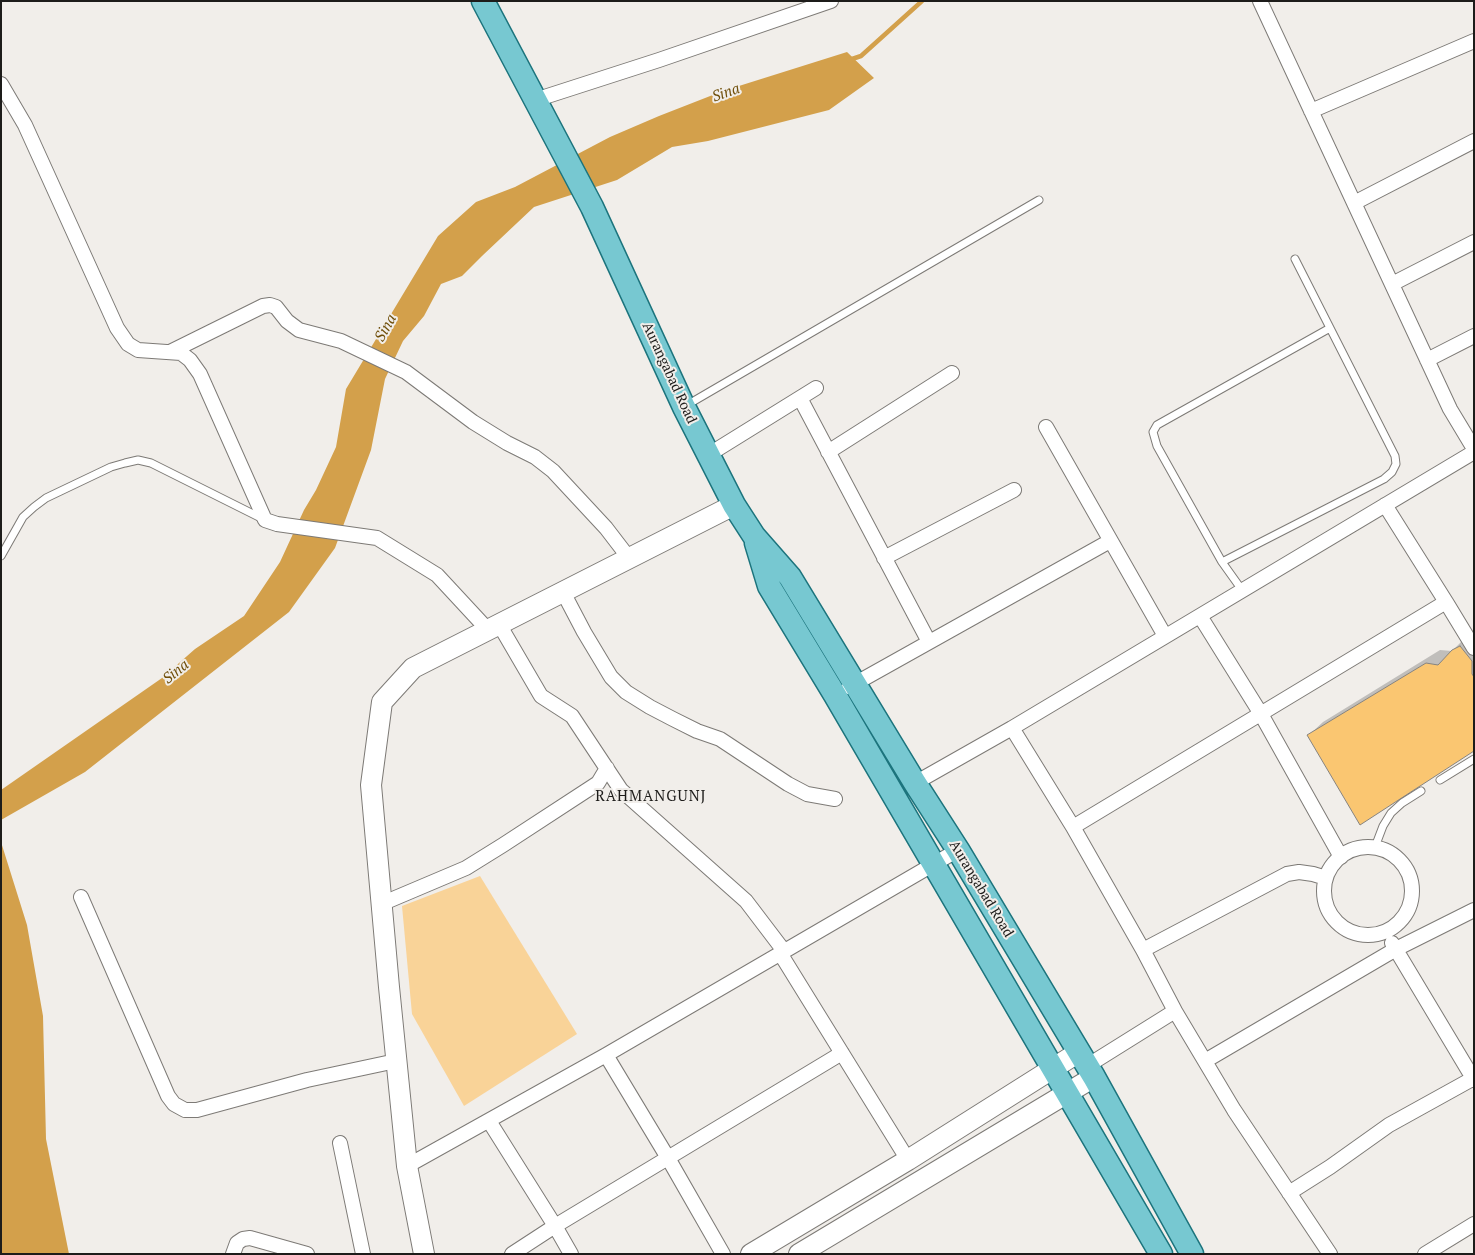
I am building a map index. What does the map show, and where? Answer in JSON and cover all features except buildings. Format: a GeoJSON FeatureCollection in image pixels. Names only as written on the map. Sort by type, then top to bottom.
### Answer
{"type":"FeatureCollection","features":[{"type":"Feature","properties":{"kind":"main road"},"geometry":{"type":"LineString","coordinates":[[483,1],[540,109]]}},
{"type":"Feature","properties":{"kind":"main road","name":"Aurangabad Road"},"geometry":{"type":"LineString","coordinates":[[540,109],[592,206],[684,407],[734,505],[754,536],[790,577],[915,783],[958,850],[1087,1065],[1192,1254]]}},
{"type":"Feature","properties":{"kind":"main road","name":"Aurangabad Road"},"geometry":{"type":"LineString","coordinates":[[754,536],[769,586],[1068,1092],[1161,1254]]}},
{"type":"Feature","properties":{"kind":"street"},"geometry":{"type":"LineString","coordinates":[[915,783],[1012,728],[1474,450],[1450,409],[1260,1]]}},
{"type":"Feature","properties":{"kind":"street"},"geometry":{"type":"LineString","coordinates":[[540,109],[827,2]]}},
{"type":"Feature","properties":{"kind":"street"},"geometry":{"type":"LineString","coordinates":[[1311,111],[1474,41]]}},
{"type":"Feature","properties":{"kind":"street"},"geometry":{"type":"LineString","coordinates":[[1,84],[25,125],[117,328],[128,344],[138,350],[181,353],[197,368],[248,480],[271,522],[377,538],[437,576],[493,627],[541,696],[572,716],[621,790],[746,901],[782,952],[908,1160]]}},
{"type":"Feature","properties":{"kind":"street"},"geometry":{"type":"LineString","coordinates":[[1354,203],[1474,141]]}},
{"type":"Feature","properties":{"kind":"street"},"geometry":{"type":"LineString","coordinates":[[1392,284],[1474,242]]}},
{"type":"Feature","properties":{"kind":"street"},"geometry":{"type":"LineString","coordinates":[[168,352],[263,306],[270,305],[276,308],[287,321],[299,330],[341,341],[406,372],[473,422],[506,443],[535,458],[553,471],[606,528],[629,558]]}},
{"type":"Feature","properties":{"kind":"street"},"geometry":{"type":"LineString","coordinates":[[1427,360],[1474,336]]}},
{"type":"Feature","properties":{"kind":"street"},"geometry":{"type":"LineString","coordinates":[[828,452],[952,373]]}},
{"type":"Feature","properties":{"kind":"street"},"geometry":{"type":"LineString","coordinates":[[708,455],[816,388]]}},
{"type":"Feature","properties":{"kind":"street"},"geometry":{"type":"LineString","coordinates":[[800,398],[929,642]]}},
{"type":"Feature","properties":{"kind":"street"},"geometry":{"type":"LineString","coordinates":[[1046,427],[1165,636]]}},
{"type":"Feature","properties":{"kind":"street"},"geometry":{"type":"LineString","coordinates":[[884,558],[1014,490]]}},
{"type":"Feature","properties":{"kind":"street"},"geometry":{"type":"LineString","coordinates":[[424,1254],[407,1166],[371,785],[382,702],[413,668],[734,505]]}},
{"type":"Feature","properties":{"kind":"street"},"geometry":{"type":"LineString","coordinates":[[1385,505],[1474,648]]}},
{"type":"Feature","properties":{"kind":"street"},"geometry":{"type":"LineString","coordinates":[[835,695],[1110,542]]}},
{"type":"Feature","properties":{"kind":"street"},"geometry":{"type":"LineString","coordinates":[[563,592],[584,632],[611,676],[626,692],[681,723],[720,739],[788,784],[807,794],[835,799]]}},
{"type":"Feature","properties":{"kind":"street"},"geometry":{"type":"LineString","coordinates":[[1072,827],[1446,602]]}},
{"type":"Feature","properties":{"kind":"street"},"geometry":{"type":"LineString","coordinates":[[1200,616],[1261,714],[1341,856]]}},
{"type":"Feature","properties":{"kind":"street"},"geometry":{"type":"LineString","coordinates":[[1012,728],[1072,827],[1143,950],[1175,1011],[1234,1110],[1330,1254]]}},
{"type":"Feature","properties":{"kind":"street"},"geometry":{"type":"LineString","coordinates":[[382,904],[466,868],[598,783],[607,768]]}},
{"type":"Feature","properties":{"kind":"street"},"geometry":{"type":"LineString","coordinates":[[1375,847],[1389,852],[1401,861],[1409,873],[1413,888],[1411,903],[1405,916],[1395,927],[1386,932],[1367,936],[1353,933],[1340,925],[1331,914],[1325,901],[1324,887],[1328,873],[1335,861],[1341,856],[1360,848],[1375,847]]}},
{"type":"Feature","properties":{"kind":"street"},"geometry":{"type":"LineString","coordinates":[[407,1166],[606,1056],[958,850]]}},
{"type":"Feature","properties":{"kind":"street"},"geometry":{"type":"LineString","coordinates":[[1143,950],[1287,874],[1299,872],[1326,878]]}},
{"type":"Feature","properties":{"kind":"street"},"geometry":{"type":"LineString","coordinates":[[81,897],[168,1096],[174,1104],[185,1110],[197,1110],[307,1080],[396,1060]]}},
{"type":"Feature","properties":{"kind":"street"},"geometry":{"type":"LineString","coordinates":[[1205,1061],[1396,949],[1474,910]]}},
{"type":"Feature","properties":{"kind":"street"},"geometry":{"type":"LineString","coordinates":[[1289,1193],[1330,1167],[1389,1125],[1473,1078],[1386,932]]}},
{"type":"Feature","properties":{"kind":"street"},"geometry":{"type":"LineString","coordinates":[[799,1254],[1068,1092],[1087,1065],[1175,1011]]}},
{"type":"Feature","properties":{"kind":"street"},"geometry":{"type":"LineString","coordinates":[[512,1254],[555,1226],[842,1053]]}},
{"type":"Feature","properties":{"kind":"street"},"geometry":{"type":"LineString","coordinates":[[606,1056],[723,1254]]}},
{"type":"Feature","properties":{"kind":"street"},"geometry":{"type":"LineString","coordinates":[[751,1254],[908,1160],[1053,1069],[1087,1065]]}},
{"type":"Feature","properties":{"kind":"street"},"geometry":{"type":"LineString","coordinates":[[489,1121],[571,1254]]}},
{"type":"Feature","properties":{"kind":"street"},"geometry":{"type":"LineString","coordinates":[[340,1143],[363,1254]]}},
{"type":"Feature","properties":{"kind":"street"},"geometry":{"type":"LineString","coordinates":[[1425,1254],[1474,1224]]}},
{"type":"Feature","properties":{"kind":"street"},"geometry":{"type":"LineString","coordinates":[[233,1254],[237,1243],[243,1239],[250,1238],[307,1254]]}},
{"type":"Feature","properties":{"kind":"lane"},"geometry":{"type":"LineString","coordinates":[[684,407],[1039,200]]}},
{"type":"Feature","properties":{"kind":"lane"},"geometry":{"type":"LineString","coordinates":[[1222,562],[1384,479],[1392,472],[1396,464],[1395,456],[1295,259]]}},
{"type":"Feature","properties":{"kind":"lane"},"geometry":{"type":"LineString","coordinates":[[1242,590],[1222,562],[1157,446],[1153,432],[1157,425],[1330,328]]}},
{"type":"Feature","properties":{"kind":"lane"},"geometry":{"type":"LineString","coordinates":[[1,556],[24,517],[40,503],[111,467],[138,460],[151,463],[271,522]]}},
{"type":"Feature","properties":{"kind":"lane"},"geometry":{"type":"LineString","coordinates":[[1440,780],[1474,759]]}},
{"type":"Feature","properties":{"kind":"lane"},"geometry":{"type":"LineString","coordinates":[[1375,847],[1383,826],[1392,813],[1402,803],[1421,791]]}},
{"type":"Feature","properties":{"kind":"shaded area"},"geometry":{"type":"Polygon","coordinates":[[[480,876],[577,1034],[464,1106],[412,1014],[402,906],[480,876]]]}},
{"type":"Feature","properties":{"kind":"water"},"geometry":{"type":"Polygon","coordinates":[[[847,52],[874,78],[829,110],[708,141],[672,147],[617,180],[534,207],[462,276],[441,284],[424,316],[403,341],[385,379],[371,450],[335,548],[289,612],[85,772],[1,820],[1,790],[162,678],[195,649],[244,616],[280,562],[336,447],[346,389],[438,236],[476,202],[515,187],[610,137],[723,91],[847,52]]]}},
{"type":"Feature","properties":{"kind":"water"},"geometry":{"type":"Polygon","coordinates":[[[1,842],[27,925],[43,1016],[46,1139],[69,1254],[1,1254],[1,842]]]}},
{"type":"Feature","properties":{"kind":"waterway","name":"Sina"},"geometry":{"type":"LineString","coordinates":[[849,60],[861,56],[922,1]]}},
{"type":"Feature","properties":{"kind":"district","name":"RAHMANGUNJ"},"geometry":{"type":"Point","coordinates":[651,797]}}]}
